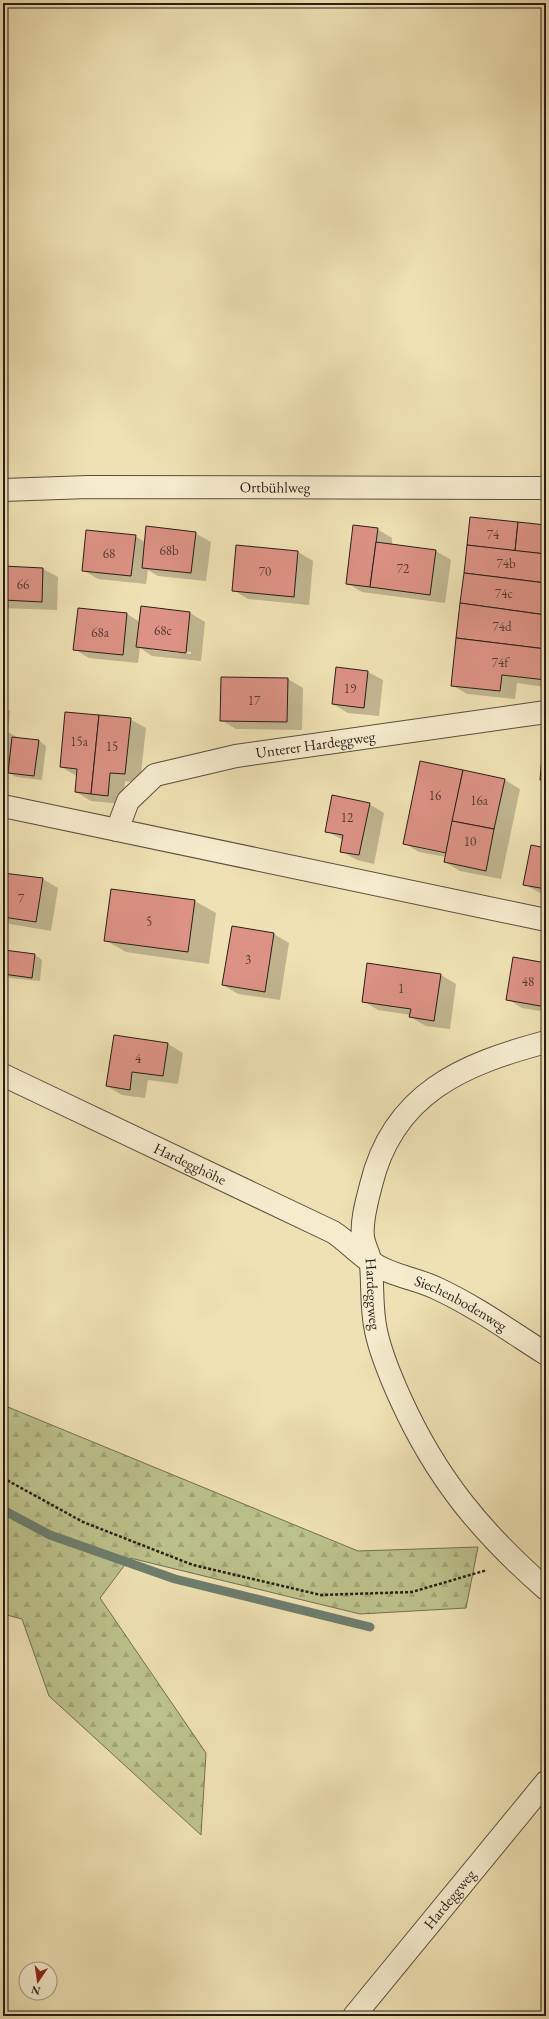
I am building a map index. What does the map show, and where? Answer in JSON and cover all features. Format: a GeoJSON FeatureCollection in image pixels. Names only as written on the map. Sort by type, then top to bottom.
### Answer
{"type":"FeatureCollection","features":[{"type":"Feature","properties":{"kind":"street","name":"Ortbühlweg"},"geometry":{"type":"LineString","coordinates":[[3,490],[104,486],[383,489],[546,488]]}},
{"type":"Feature","properties":{"kind":"street","name":"Unterer Hardeggweg"},"geometry":{"type":"LineString","coordinates":[[117,830],[128,801],[154,775],[236,756],[546,712]]}},
{"type":"Feature","properties":{"kind":"street"},"geometry":{"type":"LineString","coordinates":[[3,806],[546,920]]}},
{"type":"Feature","properties":{"kind":"street","name":"Hardeggweg"},"geometry":{"type":"LineString","coordinates":[[546,1042],[485,1060],[455,1075],[425,1095],[402,1118],[390,1135],[373,1176],[367,1199],[363,1237],[371,1262],[371,1295],[376,1331],[389,1374],[408,1416],[427,1450],[464,1506],[486,1532],[515,1562],[546,1589]]}},
{"type":"Feature","properties":{"kind":"street","name":"Hardegghöhe"},"geometry":{"type":"LineString","coordinates":[[3,1075],[332,1232],[344,1239],[371,1262]]}},
{"type":"Feature","properties":{"kind":"street","name":"Siechenbodenweg"},"geometry":{"type":"LineString","coordinates":[[371,1262],[395,1275],[415,1279],[436,1288],[470,1306],[546,1354]]}},
{"type":"Feature","properties":{"kind":"street","name":"Hardeggweg"},"geometry":{"type":"LineString","coordinates":[[354,2016],[546,1782]]}},
{"type":"Feature","properties":{"kind":"path"},"geometry":{"type":"LineString","coordinates":[[3,1478],[84,1522],[193,1565],[321,1595],[412,1592],[515,1562]]}},
{"type":"Feature","properties":{"kind":"green space"},"geometry":{"type":"Polygon","coordinates":[[[3,1405],[358,1551],[478,1547],[466,1608],[360,1614],[130,1558],[100,1598],[206,1753],[201,1835],[49,1696],[22,1619],[3,1614],[3,1405]]]}},
{"type":"Feature","properties":{"kind":"building"},"geometry":{"type":"Polygon","coordinates":[[[470,517],[518,522],[515,551],[467,545],[470,517]]]}},
{"type":"Feature","properties":{"kind":"building"},"geometry":{"type":"Polygon","coordinates":[[[518,522],[546,525],[546,554],[515,551],[518,522]]]}},
{"type":"Feature","properties":{"kind":"building"},"geometry":{"type":"Polygon","coordinates":[[[353,525],[378,528],[370,587],[346,584],[353,525]]]}},
{"type":"Feature","properties":{"kind":"building"},"geometry":{"type":"Polygon","coordinates":[[[146,526],[196,532],[191,573],[142,568],[146,526]]]}},
{"type":"Feature","properties":{"kind":"building"},"geometry":{"type":"Polygon","coordinates":[[[86,530],[136,535],[131,576],[82,571],[86,530]]]}},
{"type":"Feature","properties":{"kind":"building"},"geometry":{"type":"Polygon","coordinates":[[[376,542],[436,550],[430,595],[370,587],[376,542]]]}},
{"type":"Feature","properties":{"kind":"building"},"geometry":{"type":"Polygon","coordinates":[[[236,545],[298,551],[294,597],[232,591],[236,545]]]}},
{"type":"Feature","properties":{"kind":"building"},"geometry":{"type":"Polygon","coordinates":[[[467,545],[546,554],[546,583],[464,573],[467,545]]]}},
{"type":"Feature","properties":{"kind":"building"},"geometry":{"type":"Polygon","coordinates":[[[3,566],[43,568],[42,602],[3,600],[3,566]]]}},
{"type":"Feature","properties":{"kind":"building"},"geometry":{"type":"Polygon","coordinates":[[[464,573],[546,583],[546,615],[460,603],[464,573]]]}},
{"type":"Feature","properties":{"kind":"building"},"geometry":{"type":"Polygon","coordinates":[[[460,603],[546,615],[546,649],[456,638],[460,603]]]}},
{"type":"Feature","properties":{"kind":"building"},"geometry":{"type":"Polygon","coordinates":[[[141,606],[190,612],[186,653],[136,647],[141,606]]]}},
{"type":"Feature","properties":{"kind":"building"},"geometry":{"type":"Polygon","coordinates":[[[78,608],[127,613],[123,655],[73,650],[78,608]]]}},
{"type":"Feature","properties":{"kind":"building"},"geometry":{"type":"Polygon","coordinates":[[[456,638],[546,649],[546,680],[502,675],[500,691],[451,686],[456,638]]]}},
{"type":"Feature","properties":{"kind":"building"},"geometry":{"type":"Polygon","coordinates":[[[336,667],[368,671],[364,708],[332,704],[336,667]]]}},
{"type":"Feature","properties":{"kind":"building"},"geometry":{"type":"Polygon","coordinates":[[[221,677],[288,678],[287,722],[220,721],[221,677]]]}},
{"type":"Feature","properties":{"kind":"building"},"geometry":{"type":"Polygon","coordinates":[[[65,712],[99,715],[91,794],[75,792],[77,769],[60,767],[65,712]]]}},
{"type":"Feature","properties":{"kind":"building"},"geometry":{"type":"Polygon","coordinates":[[[99,715],[131,718],[125,774],[110,773],[108,796],[91,794],[99,715]]]}},
{"type":"Feature","properties":{"kind":"building"},"geometry":{"type":"Polygon","coordinates":[[[12,737],[39,740],[34,776],[8,773],[12,737]]]}},
{"type":"Feature","properties":{"kind":"building"},"geometry":{"type":"Polygon","coordinates":[[[543,746],[546,746],[546,780],[540,780],[543,746]]]}},
{"type":"Feature","properties":{"kind":"building"},"geometry":{"type":"Polygon","coordinates":[[[420,761],[463,770],[446,853],[403,844],[420,761]]]}},
{"type":"Feature","properties":{"kind":"building"},"geometry":{"type":"Polygon","coordinates":[[[463,770],[505,779],[494,829],[452,821],[463,770]]]}},
{"type":"Feature","properties":{"kind":"building"},"geometry":{"type":"Polygon","coordinates":[[[332,795],[370,803],[359,855],[340,852],[343,835],[325,832],[332,795]]]}},
{"type":"Feature","properties":{"kind":"building"},"geometry":{"type":"Polygon","coordinates":[[[452,821],[494,829],[486,871],[444,862],[452,821]]]}},
{"type":"Feature","properties":{"kind":"building"},"geometry":{"type":"Polygon","coordinates":[[[531,845],[546,848],[546,889],[523,885],[531,845]]]}},
{"type":"Feature","properties":{"kind":"building"},"geometry":{"type":"Polygon","coordinates":[[[3,873],[43,878],[36,922],[3,917],[3,873]]]}},
{"type":"Feature","properties":{"kind":"building"},"geometry":{"type":"Polygon","coordinates":[[[111,889],[195,900],[188,952],[104,941],[111,889]]]}},
{"type":"Feature","properties":{"kind":"building"},"geometry":{"type":"Polygon","coordinates":[[[232,926],[274,933],[265,992],[222,985],[232,926]]]}},
{"type":"Feature","properties":{"kind":"building"},"geometry":{"type":"Polygon","coordinates":[[[4,950],[35,954],[32,978],[3,974],[4,950]]]}},
{"type":"Feature","properties":{"kind":"building"},"geometry":{"type":"Polygon","coordinates":[[[513,957],[546,963],[546,1007],[506,1000],[513,957]]]}},
{"type":"Feature","properties":{"kind":"building"},"geometry":{"type":"Polygon","coordinates":[[[367,963],[441,974],[434,1021],[409,1017],[411,1009],[362,1002],[367,963]]]}},
{"type":"Feature","properties":{"kind":"building"},"geometry":{"type":"Polygon","coordinates":[[[114,1035],[168,1043],[163,1076],[132,1072],[130,1090],[106,1086],[114,1035]]]}},
{"type":"Feature","properties":{"kind":"waterway"},"geometry":{"type":"LineString","coordinates":[[3,1510],[50,1535],[175,1579],[370,1627]]}}]}
